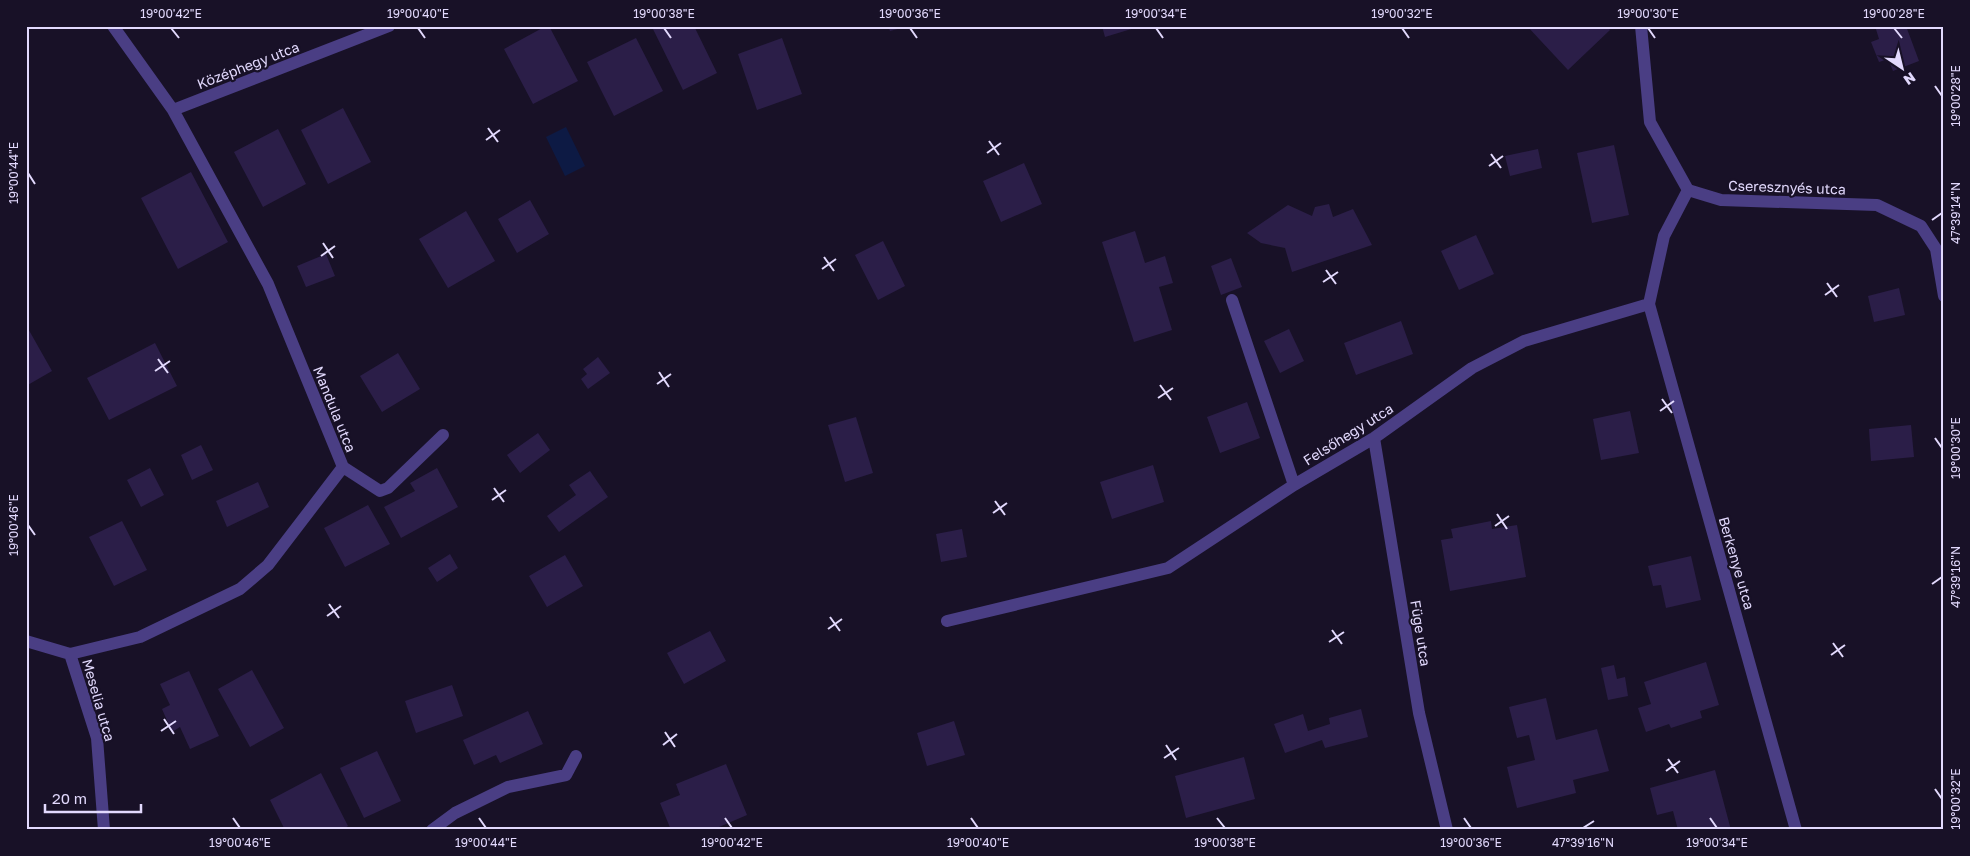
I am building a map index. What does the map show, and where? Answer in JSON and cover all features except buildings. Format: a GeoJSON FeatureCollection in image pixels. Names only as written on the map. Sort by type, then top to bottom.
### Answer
{"type":"FeatureCollection","features":[{"type":"Feature","properties":{"kind":"street","name":"Mandula utca"},"geometry":{"type":"LineString","coordinates":[[70,654],[140,637],[240,589],[268,565],[343,467],[268,284],[173,110],[113,26]]}},
{"type":"Feature","properties":{"kind":"street","name":"Középhegy utca"},"geometry":{"type":"LineString","coordinates":[[173,110],[389,26]]}},
{"type":"Feature","properties":{"kind":"street"},"geometry":{"type":"LineString","coordinates":[[1641,26],[1650,122],[1688,190],[1664,236],[1649,304]]}},
{"type":"Feature","properties":{"kind":"street","name":"Cseresznyés utca"},"geometry":{"type":"LineString","coordinates":[[1688,190],[1721,200],[1876,205],[1921,226],[1936,249],[1944,296]]}},
{"type":"Feature","properties":{"kind":"street"},"geometry":{"type":"LineString","coordinates":[[1232,300],[1294,485]]}},
{"type":"Feature","properties":{"kind":"street","name":"Felsőhegy utca"},"geometry":{"type":"LineString","coordinates":[[947,622],[1168,568],[1294,485],[1374,438],[1472,368],[1524,341],[1649,304]]}},
{"type":"Feature","properties":{"kind":"street","name":"Berkenye utca"},"geometry":{"type":"LineString","coordinates":[[1649,304],[1796,830]]}},
{"type":"Feature","properties":{"kind":"street"},"geometry":{"type":"LineString","coordinates":[[343,467],[380,491],[388,488],[443,435]]}},
{"type":"Feature","properties":{"kind":"street","name":"Füge utca"},"geometry":{"type":"LineString","coordinates":[[1374,438],[1419,713],[1447,830]]}},
{"type":"Feature","properties":{"kind":"street","name":"Meselia utca"},"geometry":{"type":"LineString","coordinates":[[26,641],[70,654],[98,738],[104,830]]}},
{"type":"Feature","properties":{"kind":"street"},"geometry":{"type":"LineString","coordinates":[[432,830],[454,814],[508,788],[566,775],[576,756]]}},
{"type":"Feature","properties":{"kind":"water"},"geometry":{"type":"Polygon","coordinates":[[[566,127],[585,166],[565,176],[546,137],[566,127]]]}}]}
